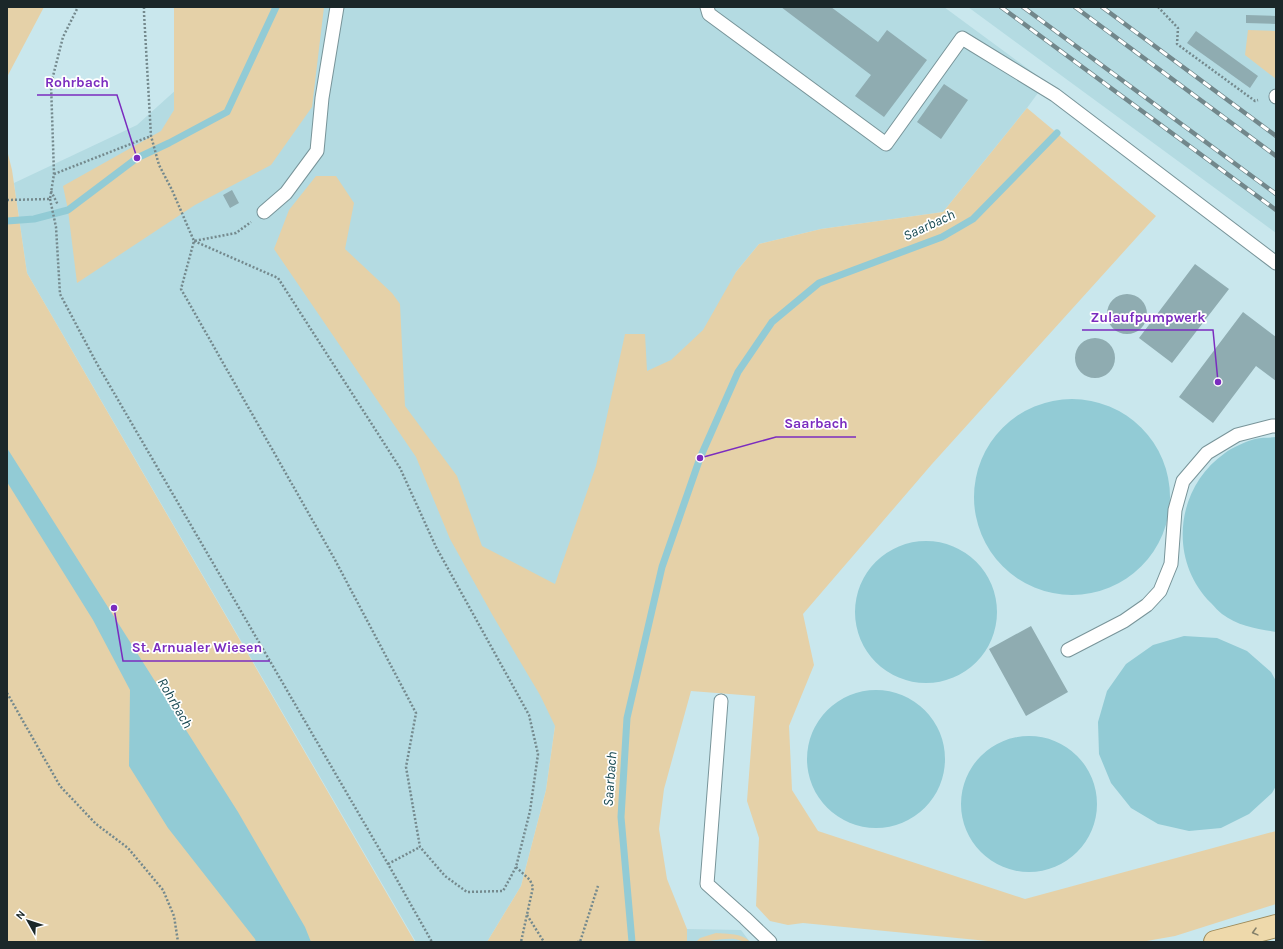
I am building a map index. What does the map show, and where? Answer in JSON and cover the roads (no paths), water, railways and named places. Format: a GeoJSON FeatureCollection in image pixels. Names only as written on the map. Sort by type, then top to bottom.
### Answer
{"type":"FeatureCollection","features":[{"type":"Feature","properties":{"kind":"main road"},"geometry":{"type":"LineString","coordinates":[[1224,940],[1276,926]]}},
{"type":"Feature","properties":{"kind":"lane"},"geometry":{"type":"LineString","coordinates":[[264,212],[286,193],[317,151],[322,98],[337,7]]}},
{"type":"Feature","properties":{"kind":"lane"},"geometry":{"type":"LineString","coordinates":[[706,7],[709,14],[886,144],[962,38],[1055,95],[1276,263]]}},
{"type":"Feature","properties":{"kind":"lane"},"geometry":{"type":"LineString","coordinates":[[1068,650],[1124,621],[1147,605],[1160,591],[1171,564],[1175,510],[1183,481],[1206,454],[1237,435],[1276,426]]}},
{"type":"Feature","properties":{"kind":"lane"},"geometry":{"type":"LineString","coordinates":[[721,701],[707,884],[770,942]]}},
{"type":"Feature","properties":{"kind":"waterway","name":"Rohrbach"},"geometry":{"type":"LineString","coordinates":[[7,221],[34,219],[68,210],[137,158],[169,143],[227,112],[276,7]]}},
{"type":"Feature","properties":{"kind":"waterway","name":"Saarbach"},"geometry":{"type":"LineString","coordinates":[[632,942],[621,817],[627,718],[662,567],[700,458],[738,372],[772,322],[819,283],[942,237],[973,219],[1057,133]]}},
{"type":"Feature","properties":{"kind":"railway"},"geometry":{"type":"LineString","coordinates":[[1001,7],[1276,210]]}},
{"type":"Feature","properties":{"kind":"railway"},"geometry":{"type":"LineString","coordinates":[[1023,7],[1276,194]]}},
{"type":"Feature","properties":{"kind":"railway"},"geometry":{"type":"LineString","coordinates":[[1075,7],[1276,156]]}},
{"type":"Feature","properties":{"kind":"railway"},"geometry":{"type":"LineString","coordinates":[[1102,7],[1276,136]]}},
{"type":"Feature","properties":{"kind":"place","name":"Rohrbach"},"geometry":{"type":"Point","coordinates":[137,158]}},
{"type":"Feature","properties":{"kind":"place","name":"Zulaufpumpwerk"},"geometry":{"type":"Point","coordinates":[1218,382]}},
{"type":"Feature","properties":{"kind":"place","name":"Saarbach"},"geometry":{"type":"Point","coordinates":[700,458]}},
{"type":"Feature","properties":{"kind":"place","name":"St. Arnualer Wiesen"},"geometry":{"type":"Point","coordinates":[114,608]}}]}
